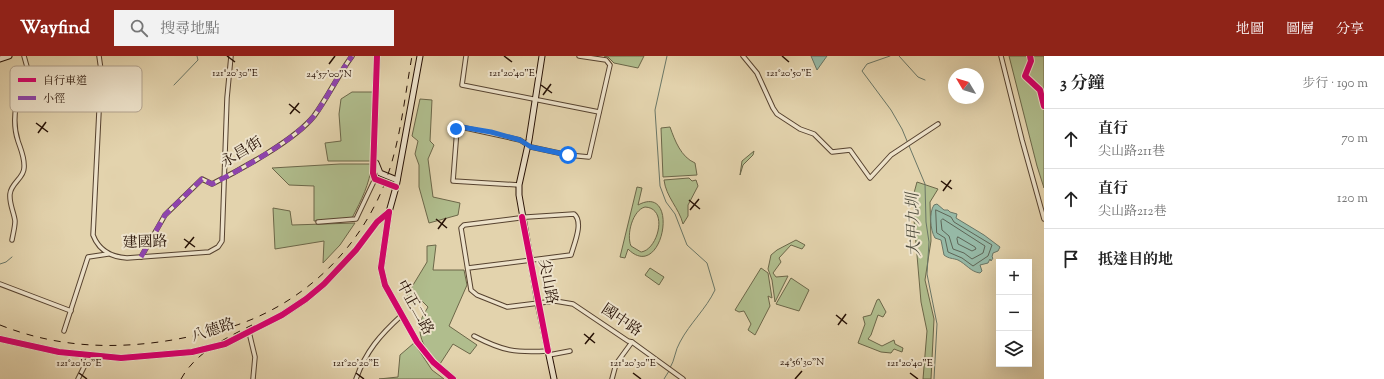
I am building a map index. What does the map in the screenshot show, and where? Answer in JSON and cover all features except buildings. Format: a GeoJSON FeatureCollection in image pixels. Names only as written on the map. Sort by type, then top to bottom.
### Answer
{"type":"FeatureCollection","features":[{"type":"Feature","properties":{"kind":"street"},"geometry":{"type":"LineString","coordinates":[[0,59],[9,56]]}},
{"type":"Feature","properties":{"kind":"street"},"geometry":{"type":"LineString","coordinates":[[24,56],[27,66]]}},
{"type":"Feature","properties":{"kind":"street","name":"建國路"},"geometry":{"type":"LineString","coordinates":[[100,56],[101,66]]}},
{"type":"Feature","properties":{"kind":"street","name":"建國路"},"geometry":{"type":"LineString","coordinates":[[99,112],[93,235],[96,245],[109,254],[127,258],[209,252],[218,247],[222,241],[223,178],[227,98],[232,56]]}},
{"type":"Feature","properties":{"kind":"street","name":"永昌街"},"geometry":{"type":"LineString","coordinates":[[141,257],[165,215],[202,179],[212,184],[223,178],[294,135],[313,117],[352,56]]}},
{"type":"Feature","properties":{"kind":"street"},"geometry":{"type":"LineString","coordinates":[[318,222],[356,219],[375,179],[373,173],[375,156],[377,56]]}},
{"type":"Feature","properties":{"kind":"street","name":"中正二路"},"geometry":{"type":"LineString","coordinates":[[420,56],[396,187],[389,212],[381,268],[385,285],[417,342],[433,362],[453,379]]}},
{"type":"Feature","properties":{"kind":"street"},"geometry":{"type":"LineString","coordinates":[[466,56],[462,85],[536,101],[599,112]]}},
{"type":"Feature","properties":{"kind":"street","name":"尖山路"},"geometry":{"type":"LineString","coordinates":[[542,56],[536,101],[520,185],[522,217],[554,379]]}},
{"type":"Feature","properties":{"kind":"street"},"geometry":{"type":"LineString","coordinates":[[520,185],[453,181],[456,129],[461,127],[491,132],[520,140],[531,147],[561,154],[589,157],[610,65],[606,60],[579,56]]}},
{"type":"Feature","properties":{"kind":"street"},"geometry":{"type":"LineString","coordinates":[[743,56],[756,73],[777,114],[800,129],[814,134],[832,152],[850,150],[870,178],[887,159],[907,143],[938,124]]}},
{"type":"Feature","properties":{"kind":"street"},"geometry":{"type":"LineString","coordinates":[[1001,56],[1044,219]]}},
{"type":"Feature","properties":{"kind":"street"},"geometry":{"type":"LineString","coordinates":[[12,240],[15,222],[10,205],[10,193],[13,185],[23,174],[24,168],[22,151],[18,141],[16,112]]}},
{"type":"Feature","properties":{"kind":"street"},"geometry":{"type":"LineString","coordinates":[[375,156],[377,168],[380,172],[397,180]]}},
{"type":"Feature","properties":{"kind":"street"},"geometry":{"type":"LineString","coordinates":[[375,179],[396,187]]}},
{"type":"Feature","properties":{"kind":"street","name":"八德路"},"geometry":{"type":"LineString","coordinates":[[0,339],[59,352],[121,358],[192,352],[225,344],[282,315],[324,284],[356,250],[377,222],[389,212]]}},
{"type":"Feature","properties":{"kind":"street"},"geometry":{"type":"LineString","coordinates":[[468,268],[571,255],[578,219],[574,214],[522,217]]}},
{"type":"Feature","properties":{"kind":"street","name":"國中路"},"geometry":{"type":"LineString","coordinates":[[522,217],[466,224],[461,228],[471,290],[477,295],[506,307],[555,301],[573,304],[628,341],[632,342],[683,379]]}},
{"type":"Feature","properties":{"kind":"street"},"geometry":{"type":"LineString","coordinates":[[64,331],[88,257],[109,254]]}},
{"type":"Feature","properties":{"kind":"street"},"geometry":{"type":"LineString","coordinates":[[0,284],[71,311]]}},
{"type":"Feature","properties":{"kind":"street"},"geometry":{"type":"LineString","coordinates":[[356,379],[363,360],[376,340],[402,315]]}},
{"type":"Feature","properties":{"kind":"street"},"geometry":{"type":"LineString","coordinates":[[249,332],[255,357],[253,379]]}},
{"type":"Feature","properties":{"kind":"street"},"geometry":{"type":"LineString","coordinates":[[474,336],[506,350],[520,353],[570,351]]}},
{"type":"Feature","properties":{"kind":"street"},"geometry":{"type":"LineString","coordinates":[[612,379],[616,364],[632,342]]}},
{"type":"Feature","properties":{"kind":"street"},"geometry":{"type":"LineString","coordinates":[[78,379],[90,355]]}},
{"type":"Feature","properties":{"kind":"shaded area"},"geometry":{"type":"Polygon","coordinates":[[[604,56],[644,56],[638,68],[614,63],[608,57],[604,56]]]}},
{"type":"Feature","properties":{"kind":"shaded area"},"geometry":{"type":"Polygon","coordinates":[[[1009,56],[1044,56],[1044,188],[1037,166],[1009,56]]]}},
{"type":"Feature","properties":{"kind":"shaded area"},"geometry":{"type":"Polygon","coordinates":[[[352,92],[374,92],[372,161],[328,161],[325,143],[341,141],[339,114],[341,99],[352,92]]]}},
{"type":"Feature","properties":{"kind":"shaded area"},"geometry":{"type":"Polygon","coordinates":[[[420,99],[432,100],[430,141],[434,145],[428,159],[433,197],[460,203],[458,215],[429,223],[419,187],[419,165],[415,154],[418,141],[412,136],[420,99]]]}},
{"type":"Feature","properties":{"kind":"shaded area"},"geometry":{"type":"Polygon","coordinates":[[[670,127],[676,143],[682,153],[695,163],[697,175],[663,177],[661,128],[670,127]]]}},
{"type":"Feature","properties":{"kind":"shaded area"},"geometry":{"type":"Polygon","coordinates":[[[754,151],[753,155],[743,165],[740,175],[742,161],[754,151]]]}},
{"type":"Feature","properties":{"kind":"shaded area"},"geometry":{"type":"Polygon","coordinates":[[[340,164],[372,164],[369,179],[362,198],[352,218],[314,221],[314,186],[289,185],[272,168],[340,164]]]}},
{"type":"Feature","properties":{"kind":"shaded area"},"geometry":{"type":"Polygon","coordinates":[[[689,178],[692,181],[696,180],[698,186],[688,205],[688,216],[683,224],[679,213],[667,192],[664,180],[689,178]]]}},
{"type":"Feature","properties":{"kind":"shaded area"},"geometry":{"type":"Polygon","coordinates":[[[917,182],[938,189],[930,202],[931,241],[925,280],[934,319],[931,379],[923,379],[927,331],[921,302],[914,220],[914,193],[917,182]]]}},
{"type":"Feature","properties":{"kind":"shaded area"},"geometry":{"type":"Polygon","coordinates":[[[637,187],[642,188],[638,205],[651,202],[660,207],[663,218],[662,232],[658,244],[650,254],[640,256],[628,249],[625,258],[620,257],[637,187]],[[645,207],[641,209],[634,217],[630,229],[629,235],[631,246],[641,252],[647,250],[656,237],[659,221],[657,214],[652,209],[645,207]]]}},
{"type":"Feature","properties":{"kind":"shaded area"},"geometry":{"type":"Polygon","coordinates":[[[273,208],[290,211],[292,225],[355,223],[340,245],[323,263],[324,241],[275,249],[273,208]]]}},
{"type":"Feature","properties":{"kind":"shaded area"},"geometry":{"type":"Polygon","coordinates":[[[796,240],[805,245],[802,249],[791,245],[779,258],[781,262],[773,273],[776,277],[788,276],[775,302],[772,280],[768,269],[771,255],[777,250],[796,240]]]}},
{"type":"Feature","properties":{"kind":"shaded area"},"geometry":{"type":"Polygon","coordinates":[[[436,245],[433,270],[464,270],[467,285],[449,326],[477,345],[470,354],[453,344],[440,364],[427,351],[420,333],[423,315],[428,307],[418,297],[410,299],[407,295],[427,262],[427,246],[436,245]]]}},
{"type":"Feature","properties":{"kind":"shaded area"},"geometry":{"type":"Polygon","coordinates":[[[650,268],[664,277],[659,285],[645,275],[650,268]]]}},
{"type":"Feature","properties":{"kind":"shaded area"},"geometry":{"type":"Polygon","coordinates":[[[761,268],[768,273],[772,298],[768,296],[770,306],[755,335],[748,330],[751,324],[744,311],[739,312],[735,310],[761,268]]]}},
{"type":"Feature","properties":{"kind":"shaded area"},"geometry":{"type":"Polygon","coordinates":[[[791,278],[809,290],[799,311],[776,304],[791,278]]]}},
{"type":"Feature","properties":{"kind":"shaded area"},"geometry":{"type":"Polygon","coordinates":[[[879,299],[886,312],[883,317],[878,315],[871,335],[868,339],[882,346],[894,340],[895,344],[903,348],[902,352],[894,349],[891,353],[881,352],[858,343],[865,324],[863,317],[871,315],[877,300],[879,299]]]}},
{"type":"Feature","properties":{"kind":"shaded area"},"geometry":{"type":"Polygon","coordinates":[[[414,343],[432,370],[444,379],[379,379],[398,377],[400,355],[414,343]]]}},
{"type":"Feature","properties":{"kind":"water"},"geometry":{"type":"Polygon","coordinates":[[[811,56],[827,56],[817,70],[811,56]]]}},
{"type":"Feature","properties":{"kind":"water"},"geometry":{"type":"Polygon","coordinates":[[[937,204],[944,210],[957,214],[956,218],[984,235],[1000,247],[998,251],[993,253],[993,258],[991,261],[990,259],[988,263],[980,265],[982,271],[980,273],[974,271],[958,260],[944,255],[941,240],[935,238],[931,226],[932,208],[937,204]]]}},
{"type":"Feature","properties":{"kind":"waterway"},"geometry":{"type":"LineString","coordinates":[[174,85],[198,60],[197,56]]}},
{"type":"Feature","properties":{"kind":"waterway","name":"大甲九圳"},"geometry":{"type":"LineString","coordinates":[[667,56],[655,110],[660,186],[666,202],[675,214],[687,245],[707,263],[715,290],[680,342],[670,368]]}},
{"type":"Feature","properties":{"kind":"waterway","name":"大甲九圳"},"geometry":{"type":"LineString","coordinates":[[890,56],[867,64],[862,71],[891,110],[902,129],[925,184],[926,222],[929,242],[927,274],[937,324],[934,379]]}},
{"type":"Feature","properties":{"kind":"waterway","name":"大甲九圳"},"geometry":{"type":"LineString","coordinates":[[899,56],[918,77],[925,80]]}},
{"type":"Feature","properties":{"kind":"waterway"},"geometry":{"type":"LineString","coordinates":[[0,264],[6,262],[12,257]]}},
{"type":"Feature","properties":{"kind":"waterway","name":"大甲九圳"},"geometry":{"type":"LineString","coordinates":[[664,379],[669,371]]}},
{"type":"Feature","properties":{"kind":"railway"},"geometry":{"type":"LineString","coordinates":[[0,325],[22,333],[66,342],[88,345],[133,345],[178,339],[234,326],[278,307],[298,294],[334,263],[363,226],[375,205],[390,169],[395,151],[412,56]]}},
{"type":"Feature","properties":{"kind":"railway"},"geometry":{"type":"LineString","coordinates":[[181,379],[187,369],[203,353],[252,325]]}},
{"type":"Feature","properties":{"kind":"marked path"},"geometry":{"type":"LineString","coordinates":[[141,257],[165,215],[202,179],[212,184],[224,178],[266,154],[294,135],[305,125],[319,109],[352,56]]}},
{"type":"Feature","properties":{"kind":"cycle path"},"geometry":{"type":"LineString","coordinates":[[377,56],[373,173],[375,179],[396,187]]}},
{"type":"Feature","properties":{"kind":"cycle path"},"geometry":{"type":"LineString","coordinates":[[1030,56],[1031,61],[1025,76],[1040,90],[1044,106]]}},
{"type":"Feature","properties":{"kind":"cycle path"},"geometry":{"type":"LineString","coordinates":[[389,212],[381,268],[385,285],[417,342],[433,362],[453,379]]}},
{"type":"Feature","properties":{"kind":"cycle path"},"geometry":{"type":"LineString","coordinates":[[0,339],[59,352],[121,358],[192,352],[225,344],[282,315],[306,299],[324,284],[356,250],[377,222],[389,212]]}},
{"type":"Feature","properties":{"kind":"cycle path"},"geometry":{"type":"LineString","coordinates":[[522,217],[548,351]]}},
{"type":"Feature","properties":{"kind":"route"},"geometry":{"type":"LineString","coordinates":[[456,129],[461,127],[491,132],[520,140],[531,147],[568,155]]}}]}
